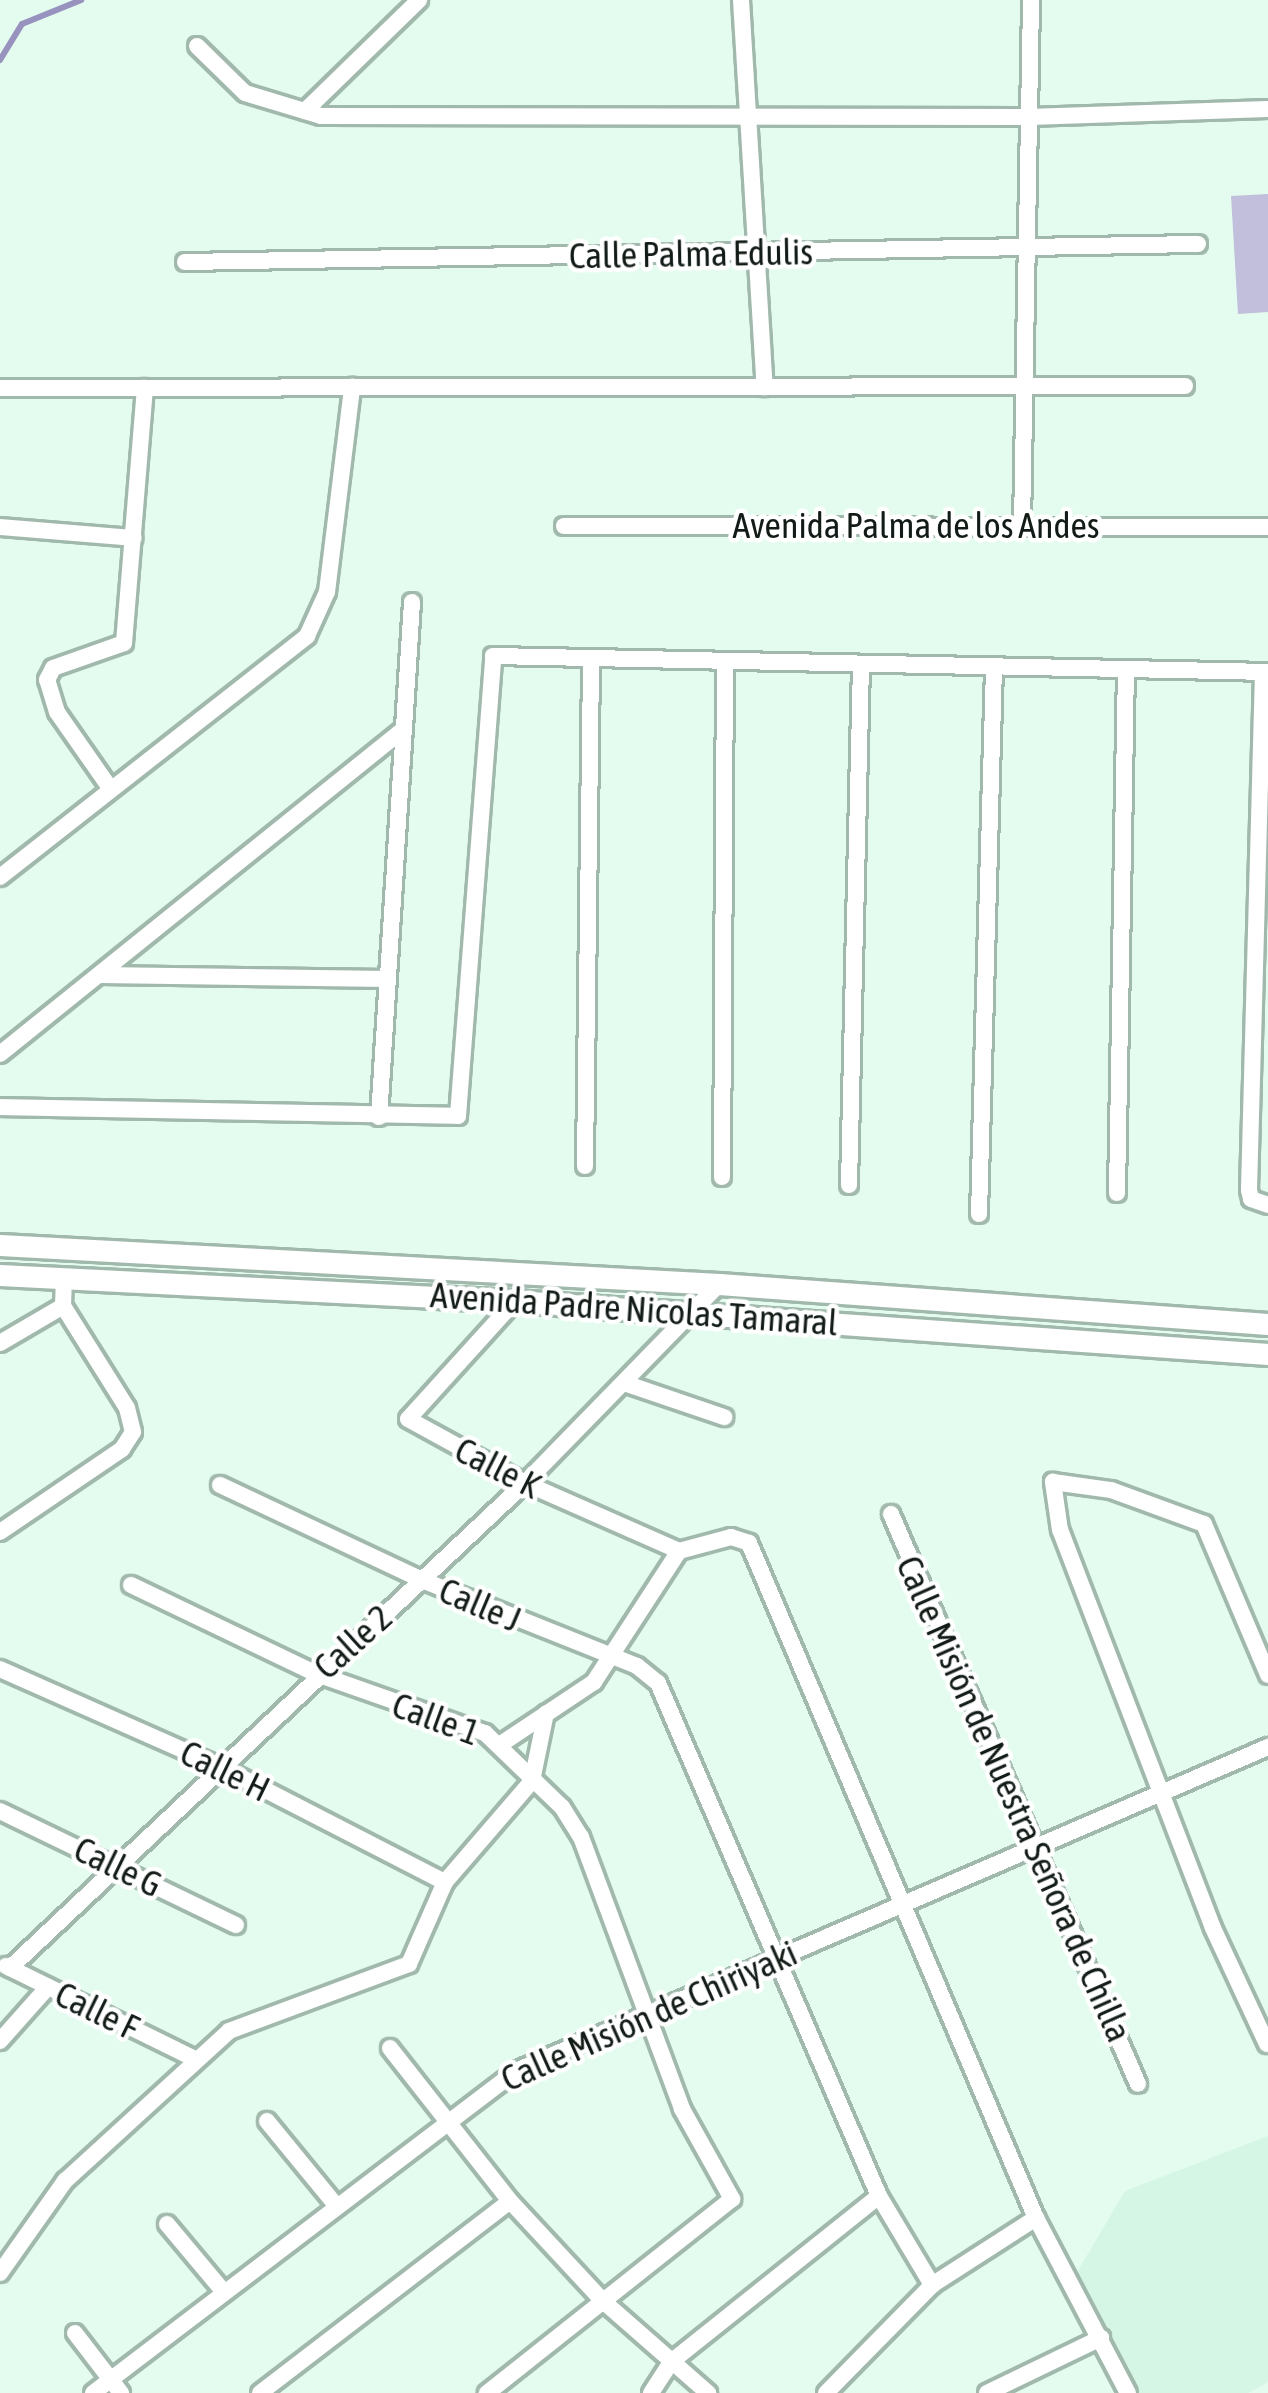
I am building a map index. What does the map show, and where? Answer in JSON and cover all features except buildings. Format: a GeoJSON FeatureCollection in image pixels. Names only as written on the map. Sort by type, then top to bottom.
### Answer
{"type":"FeatureCollection","features":[{"type":"Feature","properties":{"kind":"street"},"geometry":{"type":"LineString","coordinates":[[305,111],[419,0]]}},
{"type":"Feature","properties":{"kind":"street"},"geometry":{"type":"LineString","coordinates":[[741,0],[744,116],[765,387]]}},
{"type":"Feature","properties":{"kind":"street"},"geometry":{"type":"LineString","coordinates":[[1022,526],[1031,0]]}},
{"type":"Feature","properties":{"kind":"street"},"geometry":{"type":"LineString","coordinates":[[196,46],[245,93],[305,111],[1029,117],[1268,109]]}},
{"type":"Feature","properties":{"kind":"street","name":"Calle Palma Edulis"},"geometry":{"type":"LineString","coordinates":[[185,262],[757,254],[1027,243],[1198,244]]}},
{"type":"Feature","properties":{"kind":"street"},"geometry":{"type":"LineString","coordinates":[[0,388],[1185,386]]}},
{"type":"Feature","properties":{"kind":"street"},"geometry":{"type":"LineString","coordinates":[[110,788],[57,712],[47,680],[53,668],[124,643],[145,388]]}},
{"type":"Feature","properties":{"kind":"street"},"geometry":{"type":"LineString","coordinates":[[0,877],[307,636],[327,592],[352,388]]}},
{"type":"Feature","properties":{"kind":"street","name":"Avenida Palma de los Andes"},"geometry":{"type":"LineString","coordinates":[[564,526],[1268,526]]}},
{"type":"Feature","properties":{"kind":"street"},"geometry":{"type":"LineString","coordinates":[[0,527],[134,538]]}},
{"type":"Feature","properties":{"kind":"street"},"geometry":{"type":"LineString","coordinates":[[379,1117],[412,602]]}},
{"type":"Feature","properties":{"kind":"street"},"geometry":{"type":"LineString","coordinates":[[0,1107],[458,1116],[493,656],[1265,672],[1249,1190],[1251,1199],[1268,1205]]}},
{"type":"Feature","properties":{"kind":"street"},"geometry":{"type":"LineString","coordinates":[[585,1166],[591,658]]}},
{"type":"Feature","properties":{"kind":"street"},"geometry":{"type":"LineString","coordinates":[[722,1177],[725,661]]}},
{"type":"Feature","properties":{"kind":"street"},"geometry":{"type":"LineString","coordinates":[[849,1185],[861,664]]}},
{"type":"Feature","properties":{"kind":"street"},"geometry":{"type":"LineString","coordinates":[[979,1214],[994,667]]}},
{"type":"Feature","properties":{"kind":"street"},"geometry":{"type":"LineString","coordinates":[[1117,1193],[1126,670]]}},
{"type":"Feature","properties":{"kind":"street"},"geometry":{"type":"LineString","coordinates":[[0,1054],[404,729]]}},
{"type":"Feature","properties":{"kind":"street"},"geometry":{"type":"LineString","coordinates":[[100,975],[388,979]]}},
{"type":"Feature","properties":{"kind":"street","name":"Avenida Padre Nicolas Tamaral"},"geometry":{"type":"LineString","coordinates":[[0,1245],[719,1284],[1268,1324]]}},
{"type":"Feature","properties":{"kind":"street","name":"Avenida Padre Nicolas Tamaral"},"geometry":{"type":"LineString","coordinates":[[0,1275],[515,1300],[1268,1354]]}},
{"type":"Feature","properties":{"kind":"street"},"geometry":{"type":"LineString","coordinates":[[0,1532],[122,1449],[133,1432],[127,1408],[63,1306],[64,1277]]}},
{"type":"Feature","properties":{"kind":"street","name":"Calle 2"},"geometry":{"type":"LineString","coordinates":[[5,1966],[525,1483],[719,1284]]}},
{"type":"Feature","properties":{"kind":"street","name":"Calle K"},"geometry":{"type":"LineString","coordinates":[[515,1300],[408,1418],[525,1483],[679,1552]]}},
{"type":"Feature","properties":{"kind":"street"},"geometry":{"type":"LineString","coordinates":[[0,1343],[63,1306]]}},
{"type":"Feature","properties":{"kind":"street"},"geometry":{"type":"LineString","coordinates":[[624,1383],[724,1417]]}},
{"type":"Feature","properties":{"kind":"street"},"geometry":{"type":"LineString","coordinates":[[1267,2044],[1060,1530],[1053,1482],[1111,1490],[1204,1524],[1268,1675]]}},
{"type":"Feature","properties":{"kind":"street","name":"Calle J"},"geometry":{"type":"LineString","coordinates":[[220,1485],[422,1580],[612,1657],[658,1683],[772,1960],[879,2196],[932,2285]]}},
{"type":"Feature","properties":{"kind":"street","name":"Calle Misión de Nuestra Señora de Chilla"},"geometry":{"type":"LineString","coordinates":[[890,1514],[1138,2084]]}},
{"type":"Feature","properties":{"kind":"street"},"geometry":{"type":"LineString","coordinates":[[501,1744],[594,1682],[650,1586],[679,1552],[741,1537],[1036,2218],[1127,2393]]}},
{"type":"Feature","properties":{"kind":"street","name":"Calle 1"},"geometry":{"type":"LineString","coordinates":[[130,1586],[316,1674],[501,1744],[581,1837],[643,2014],[732,2199],[603,2300]]}},
{"type":"Feature","properties":{"kind":"street","name":"Calle H"},"geometry":{"type":"LineString","coordinates":[[0,1669],[219,1766],[445,1882]]}},
{"type":"Feature","properties":{"kind":"street"},"geometry":{"type":"LineString","coordinates":[[0,2273],[65,2181],[193,2058],[264,2017],[400,1973],[445,1882],[532,1781],[546,1713]]}},
{"type":"Feature","properties":{"kind":"street","name":"Calle Misión de Chiriyaki"},"geometry":{"type":"LineString","coordinates":[[93,2393],[115,2386],[223,2290],[443,2119],[516,2071],[1268,1747]]}},
{"type":"Feature","properties":{"kind":"street","name":"Calle G"},"geometry":{"type":"LineString","coordinates":[[0,1811],[236,1925]]}},
{"type":"Feature","properties":{"kind":"street","name":"Calle F"},"geometry":{"type":"LineString","coordinates":[[5,1966],[193,2058]]}},
{"type":"Feature","properties":{"kind":"street"},"geometry":{"type":"LineString","coordinates":[[0,2041],[49,1987]]}},
{"type":"Feature","properties":{"kind":"street"},"geometry":{"type":"LineString","coordinates":[[391,2048],[510,2200],[603,2300],[708,2393]]}},
{"type":"Feature","properties":{"kind":"street"},"geometry":{"type":"LineString","coordinates":[[267,2121],[334,2204]]}},
{"type":"Feature","properties":{"kind":"street"},"geometry":{"type":"LineString","coordinates":[[651,2393],[671,2362],[879,2196]]}},
{"type":"Feature","properties":{"kind":"street"},"geometry":{"type":"LineString","coordinates":[[260,2393],[510,2200]]}},
{"type":"Feature","properties":{"kind":"street"},"geometry":{"type":"LineString","coordinates":[[826,2393],[932,2285],[1036,2218]]}},
{"type":"Feature","properties":{"kind":"street"},"geometry":{"type":"LineString","coordinates":[[167,2224],[223,2290]]}},
{"type":"Feature","properties":{"kind":"street"},"geometry":{"type":"LineString","coordinates":[[487,2393],[603,2300]]}},
{"type":"Feature","properties":{"kind":"street"},"geometry":{"type":"LineString","coordinates":[[75,2333],[115,2386]]}},
{"type":"Feature","properties":{"kind":"street"},"geometry":{"type":"LineString","coordinates":[[987,2393],[1100,2338]]}},
{"type":"Feature","properties":{"kind":"shaded area"},"geometry":{"type":"Polygon","coordinates":[[[1268,194],[1268,312],[1238,314],[1231,196],[1268,194]]]}},
{"type":"Feature","properties":{"kind":"shaded area"},"geometry":{"type":"Polygon","coordinates":[[[1268,2136],[1268,2382],[1248,2393],[1135,2393],[1073,2279],[1125,2191],[1268,2136]]]}},
{"type":"Feature","properties":{"kind":"waterway"},"geometry":{"type":"LineString","coordinates":[[0,60],[22,24],[81,0]]}}]}
